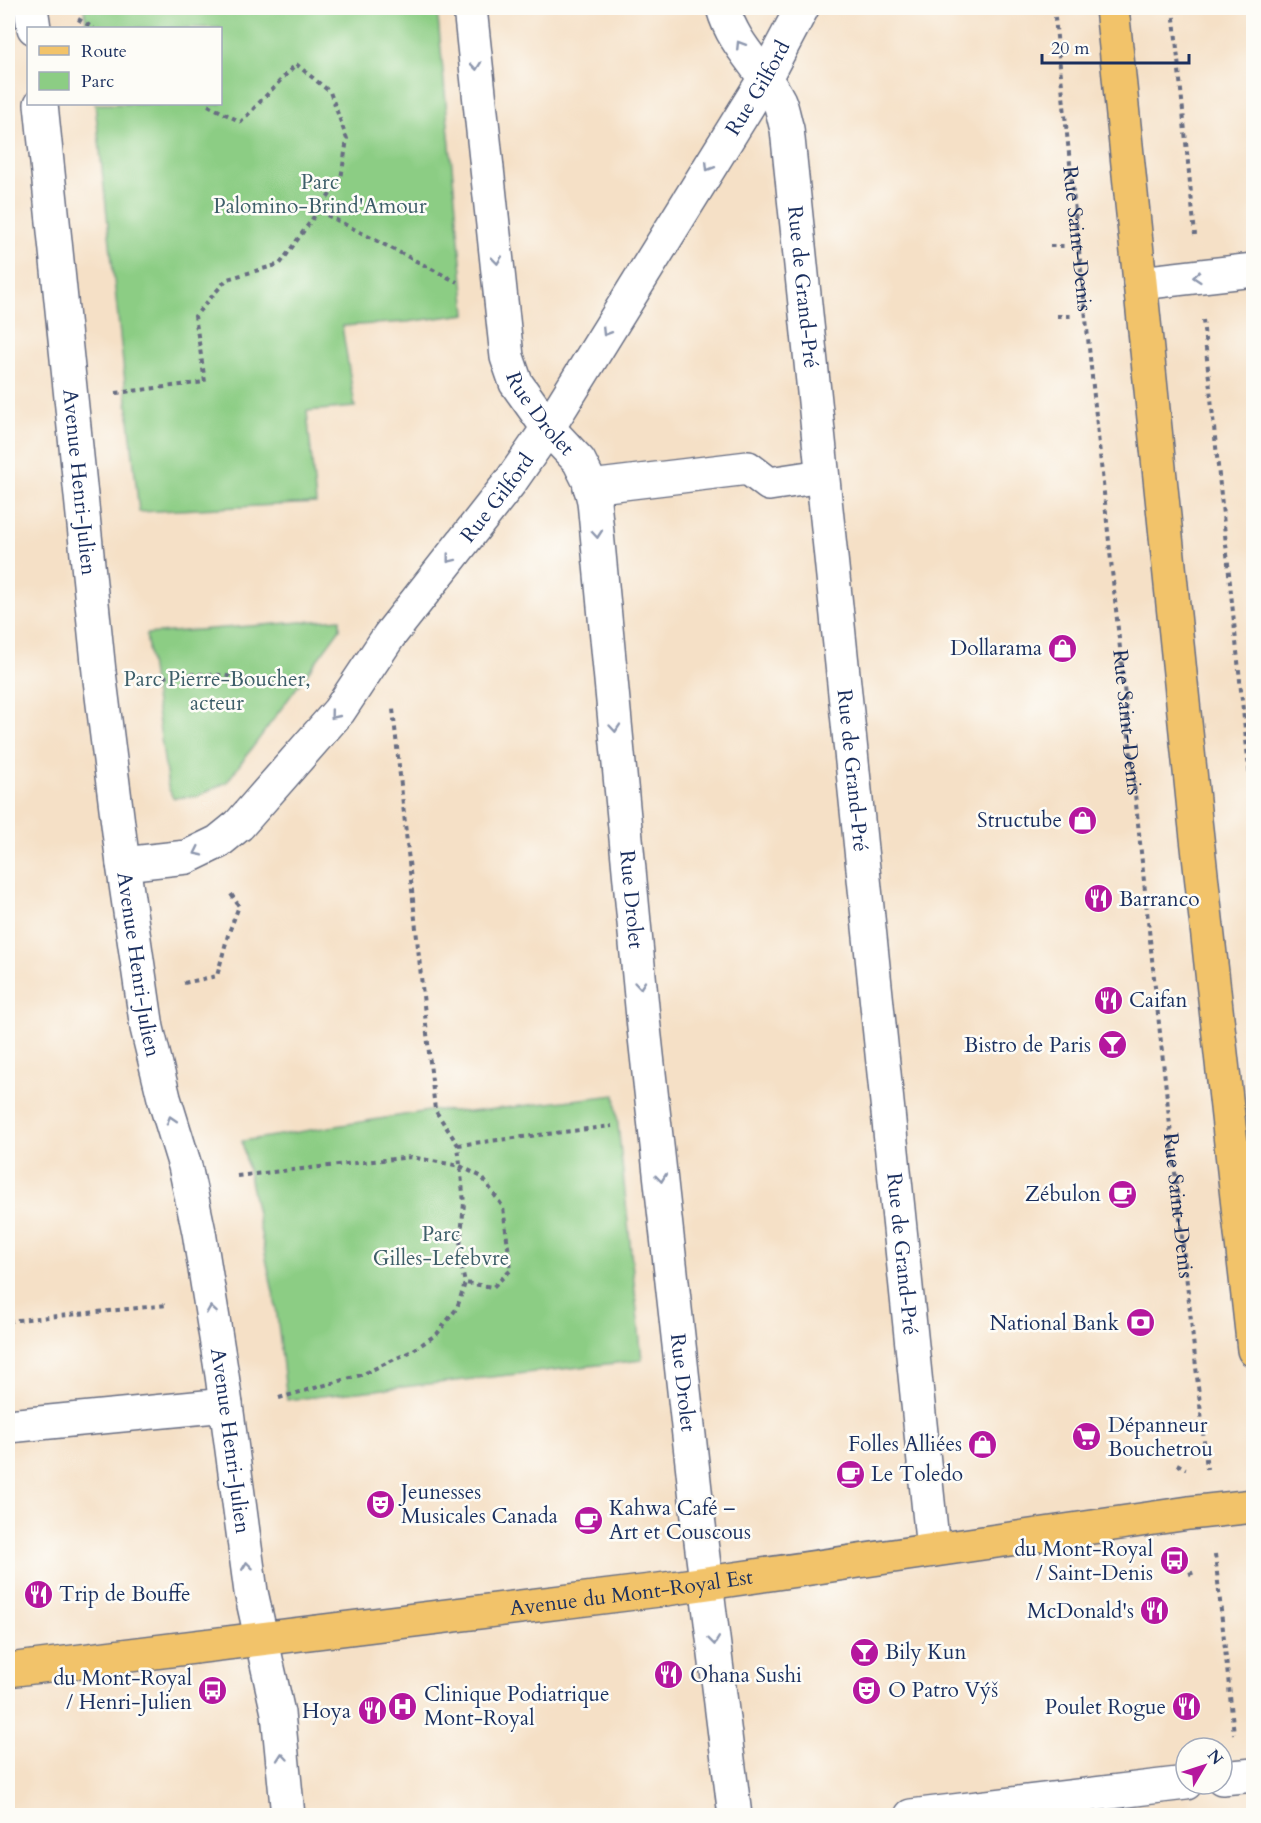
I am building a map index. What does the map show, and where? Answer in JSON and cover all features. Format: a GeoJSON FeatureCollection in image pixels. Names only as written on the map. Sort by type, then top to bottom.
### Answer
{"type":"FeatureCollection","features":[{"type":"Feature","properties":{"kind":"main road"},"geometry":{"type":"LineString","coordinates":[[1112,8],[1194,808],[1254,1350]]}},
{"type":"Feature","properties":{"kind":"main road","name":"Avenue du Mont-Royal Est"},"geometry":{"type":"LineString","coordinates":[[8,1670],[707,1583],[1211,1510],[1254,1506]]}},
{"type":"Feature","properties":{"kind":"street"},"geometry":{"type":"LineString","coordinates":[[31,8],[34,27]]}},
{"type":"Feature","properties":{"kind":"street","name":"Rue Drolet"},"geometry":{"type":"LineString","coordinates":[[470,8],[507,357],[516,383],[548,428],[579,461],[590,487],[595,513],[645,1039],[735,1815]]}},
{"type":"Feature","properties":{"kind":"street","name":"Rue de Grand-Pré"},"geometry":{"type":"LineString","coordinates":[[723,8],[737,42],[765,78],[780,103],[787,129],[933,1550]]}},
{"type":"Feature","properties":{"kind":"street","name":"Rue Gilford"},"geometry":{"type":"LineString","coordinates":[[123,864],[187,857],[218,842],[239,825],[339,711],[389,636],[511,481],[548,428],[765,78],[802,8]]}},
{"type":"Feature","properties":{"kind":"street","name":"Avenue Henri-Julien"},"geometry":{"type":"LineString","coordinates":[[41,105],[99,672],[123,864],[147,1028],[164,1098],[185,1166],[199,1232],[226,1405],[251,1592],[278,1713],[288,1815]]}},
{"type":"Feature","properties":{"kind":"street"},"geometry":{"type":"LineString","coordinates":[[1140,283],[1254,270]]}},
{"type":"Feature","properties":{"kind":"street"},"geometry":{"type":"LineString","coordinates":[[590,487],[748,468],[769,484],[822,476]]}},
{"type":"Feature","properties":{"kind":"street"},"geometry":{"type":"LineString","coordinates":[[8,1426],[226,1405]]}},
{"type":"Feature","properties":{"kind":"street"},"geometry":{"type":"LineString","coordinates":[[1234,1777],[1254,1775]]}},
{"type":"Feature","properties":{"kind":"street"},"geometry":{"type":"LineString","coordinates":[[911,1815],[957,1813],[1174,1784]]}},
{"type":"Feature","properties":{"kind":"path","name":"Rue Saint-Denis"},"geometry":{"type":"LineString","coordinates":[[1054,8],[1153,971],[1204,1437]]}},
{"type":"Feature","properties":{"kind":"path"},"geometry":{"type":"LineString","coordinates":[[1173,8],[1194,214]]}},
{"type":"Feature","properties":{"kind":"path"},"geometry":{"type":"LineString","coordinates":[[78,19],[92,27]]}},
{"type":"Feature","properties":{"kind":"path"},"geometry":{"type":"LineString","coordinates":[[116,393],[205,382],[195,316],[227,279],[280,264],[341,179],[347,139],[330,92],[296,64],[241,122],[208,105]]}},
{"type":"Feature","properties":{"kind":"path"},"geometry":{"type":"LineString","coordinates":[[319,211],[468,287]]}},
{"type":"Feature","properties":{"kind":"path"},"geometry":{"type":"LineString","coordinates":[[1050,246],[1068,246]]}},
{"type":"Feature","properties":{"kind":"path"},"geometry":{"type":"LineString","coordinates":[[1058,316],[1074,316]]}},
{"type":"Feature","properties":{"kind":"path"},"geometry":{"type":"LineString","coordinates":[[1203,316],[1254,817]]}},
{"type":"Feature","properties":{"kind":"path"},"geometry":{"type":"LineString","coordinates":[[145,679],[192,674],[222,675],[278,685],[304,684]]}},
{"type":"Feature","properties":{"kind":"path"},"geometry":{"type":"LineString","coordinates":[[279,1398],[361,1375],[412,1351],[437,1334],[456,1308],[465,1283],[459,1257],[464,1203],[458,1145],[435,1110],[392,704]]}},
{"type":"Feature","properties":{"kind":"path"},"geometry":{"type":"LineString","coordinates":[[184,983],[217,976],[239,906],[231,894]]}},
{"type":"Feature","properties":{"kind":"path"},"geometry":{"type":"LineString","coordinates":[[458,1145],[618,1126]]}},
{"type":"Feature","properties":{"kind":"path"},"geometry":{"type":"LineString","coordinates":[[237,1176],[411,1157],[460,1166],[482,1177],[503,1207],[511,1270],[493,1287],[465,1283]]}},
{"type":"Feature","properties":{"kind":"path"},"geometry":{"type":"LineString","coordinates":[[8,1321],[173,1304]]}},
{"type":"Feature","properties":{"kind":"path"},"geometry":{"type":"LineString","coordinates":[[1177,1464],[1186,1469]]}},
{"type":"Feature","properties":{"kind":"path"},"geometry":{"type":"LineString","coordinates":[[1189,1575],[1195,1572]]}},
{"type":"Feature","properties":{"kind":"path"},"geometry":{"type":"LineString","coordinates":[[1218,1581],[1234,1736]]}},
{"type":"Feature","properties":{"kind":"green space","name":"Parc Palomino-Brind'Amour"},"geometry":{"type":"Polygon","coordinates":[[[84,8],[437,8],[466,314],[407,322],[342,326],[355,407],[307,411],[316,503],[139,512],[95,105],[222,105],[222,27],[87,27],[84,8]]]}},
{"type":"Feature","properties":{"kind":"green space","name":"Parc Pierre-Boucher, acteur"},"geometry":{"type":"Polygon","coordinates":[[[340,619],[340,629],[227,782],[198,796],[173,798],[168,787],[146,634],[340,619]]]}},
{"type":"Feature","properties":{"kind":"green space","name":"Parc Gilles-Lefebvre"},"geometry":{"type":"Polygon","coordinates":[[[615,1095],[642,1360],[287,1400],[276,1307],[242,1141],[435,1110],[470,1112],[615,1095]]]}},
{"type":"Feature","properties":{"kind":"place","name":"Dollarama"},"geometry":{"type":"Point","coordinates":[1063,648]}},
{"type":"Feature","properties":{"kind":"place","name":"Structube"},"geometry":{"type":"Point","coordinates":[1083,820]}},
{"type":"Feature","properties":{"kind":"place","name":"Barranco"},"geometry":{"type":"Point","coordinates":[1098,899]}},
{"type":"Feature","properties":{"kind":"place","name":"Caifan"},"geometry":{"type":"Point","coordinates":[1108,1000]}},
{"type":"Feature","properties":{"kind":"place","name":"Bistro de Paris"},"geometry":{"type":"Point","coordinates":[1112,1045]}},
{"type":"Feature","properties":{"kind":"place","name":"Zébulon"},"geometry":{"type":"Point","coordinates":[1122,1194]}},
{"type":"Feature","properties":{"kind":"place","name":"National Bank"},"geometry":{"type":"Point","coordinates":[1140,1323]}},
{"type":"Feature","properties":{"kind":"place","name":"Dépanneur Bouchetrou"},"geometry":{"type":"Point","coordinates":[1087,1437]}},
{"type":"Feature","properties":{"kind":"place","name":"Folles Alliées"},"geometry":{"type":"Point","coordinates":[983,1444]}},
{"type":"Feature","properties":{"kind":"place","name":"Le Toledo"},"geometry":{"type":"Point","coordinates":[850,1474]}},
{"type":"Feature","properties":{"kind":"place","name":"Jeunesses Musicales Canada"},"geometry":{"type":"Point","coordinates":[380,1504]}},
{"type":"Feature","properties":{"kind":"place","name":"Kahwa Café – Art et Couscous"},"geometry":{"type":"Point","coordinates":[588,1520]}},
{"type":"Feature","properties":{"kind":"place","name":"du Mont-Royal / Saint-Denis"},"geometry":{"type":"Point","coordinates":[1174,1561]}},
{"type":"Feature","properties":{"kind":"place","name":"Trip de Bouffe"},"geometry":{"type":"Point","coordinates":[38,1594]}},
{"type":"Feature","properties":{"kind":"place","name":"McDonald's"},"geometry":{"type":"Point","coordinates":[1155,1611]}},
{"type":"Feature","properties":{"kind":"place","name":"Bily Kun"},"geometry":{"type":"Point","coordinates":[864,1652]}},
{"type":"Feature","properties":{"kind":"place","name":"Ohana Sushi"},"geometry":{"type":"Point","coordinates":[669,1675]}},
{"type":"Feature","properties":{"kind":"place","name":"du Mont-Royal / Henri-Julien"},"geometry":{"type":"Point","coordinates":[213,1690]}},
{"type":"Feature","properties":{"kind":"place","name":"O Patro Výš"},"geometry":{"type":"Point","coordinates":[867,1690]}},
{"type":"Feature","properties":{"kind":"place","name":"Clinique Podiatrique Mont-Royal"},"geometry":{"type":"Point","coordinates":[403,1706]}},
{"type":"Feature","properties":{"kind":"place","name":"Poulet Rogue"},"geometry":{"type":"Point","coordinates":[1187,1707]}},
{"type":"Feature","properties":{"kind":"place","name":"Hoya"},"geometry":{"type":"Point","coordinates":[372,1711]}}]}
